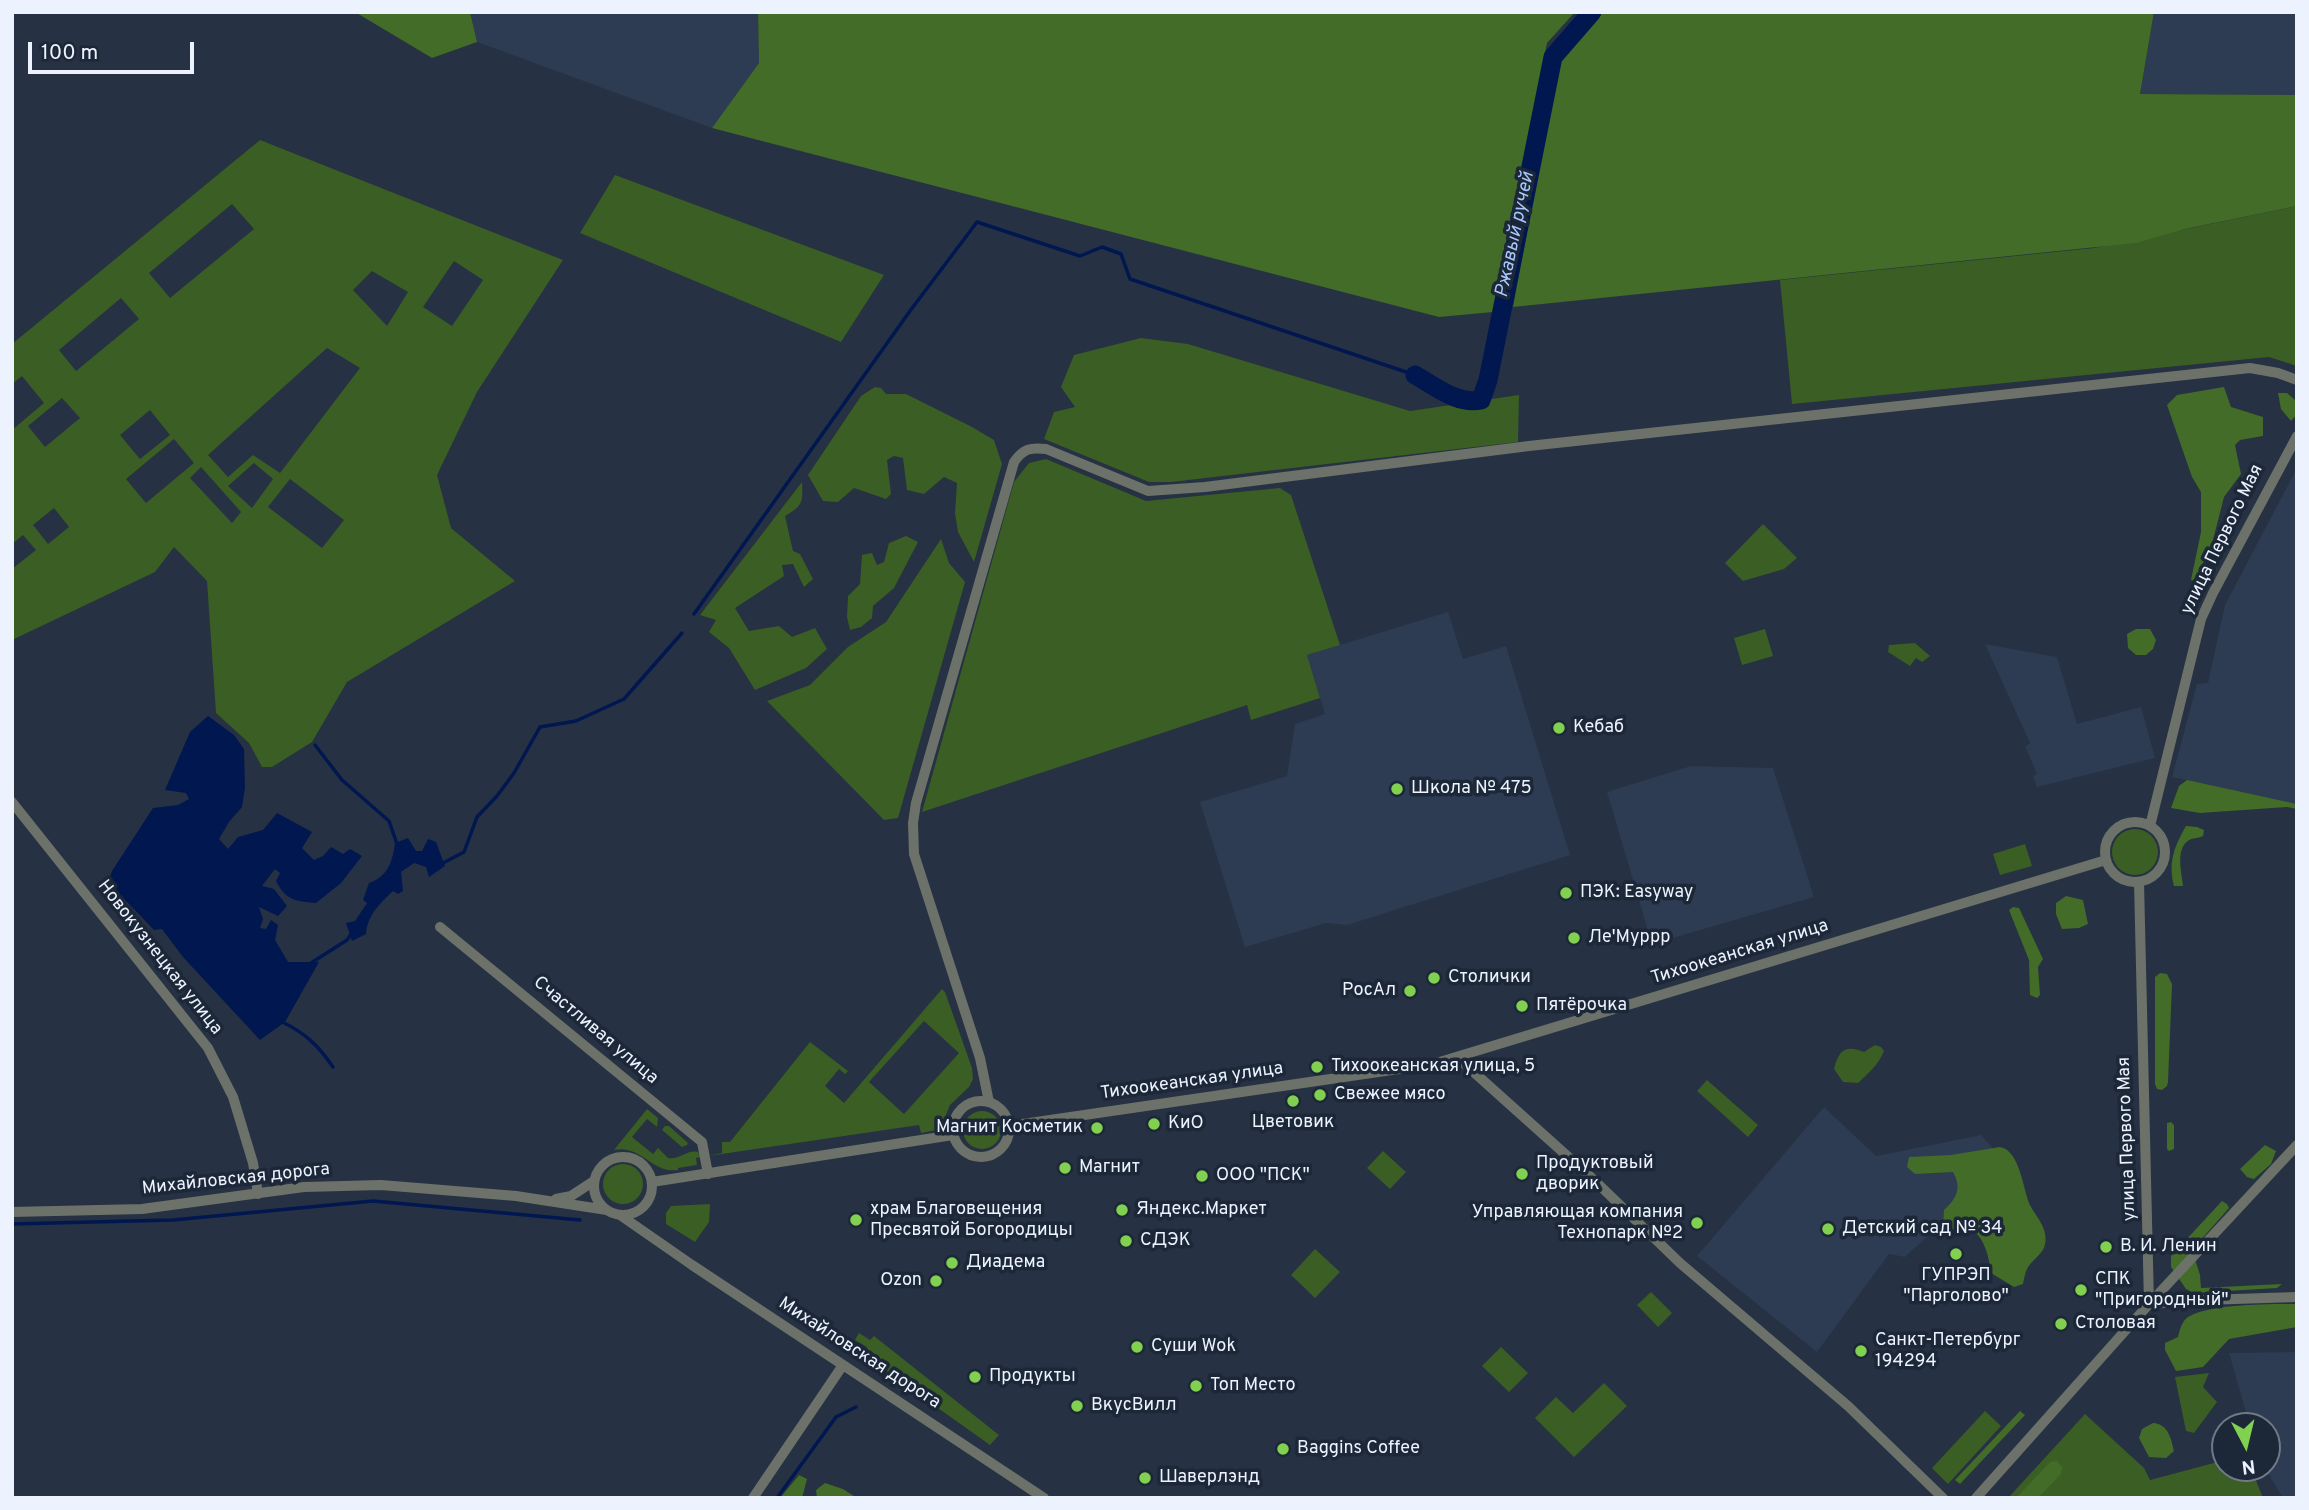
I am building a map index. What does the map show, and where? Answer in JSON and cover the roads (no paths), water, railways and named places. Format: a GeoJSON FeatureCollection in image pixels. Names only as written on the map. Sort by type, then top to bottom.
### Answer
{"type":"FeatureCollection","features":[{"type":"Feature","properties":{"kind":"street"},"geometry":{"type":"LineString","coordinates":[[989,1102],[980,1058],[914,855],[913,823],[916,803],[1014,462],[1022,451],[1046,449],[1149,491],[1205,487],[1529,446],[2250,368],[2297,380]]}},
{"type":"Feature","properties":{"kind":"street","name":"улица Первого Мая"},"geometry":{"type":"LineString","coordinates":[[2150,826],[2202,619],[2213,593],[2297,436]]}},
{"type":"Feature","properties":{"kind":"street","name":"Новокузнецкая улица"},"geometry":{"type":"LineString","coordinates":[[12,803],[208,1048],[233,1097],[253,1163],[258,1194]]}},
{"type":"Feature","properties":{"kind":"street"},"geometry":{"type":"LineString","coordinates":[[2127,824],[2150,826],[2162,840],[2164,858],[2155,874],[2139,882],[2118,877],[2106,860],[2109,838],[2117,829],[2127,824]]}},
{"type":"Feature","properties":{"kind":"street","name":"Тихоокеанская улица"},"geometry":{"type":"LineString","coordinates":[[1009,1126],[1355,1076],[1458,1058],[2106,860]]}},
{"type":"Feature","properties":{"kind":"street","name":"улица Первого Мая"},"geometry":{"type":"LineString","coordinates":[[2139,882],[2149,1304]]}},
{"type":"Feature","properties":{"kind":"street","name":"Счастливая улица"},"geometry":{"type":"LineString","coordinates":[[440,927],[702,1142],[708,1174]]}},
{"type":"Feature","properties":{"kind":"street"},"geometry":{"type":"LineString","coordinates":[[1458,1058],[1594,1180],[1681,1263],[1848,1406],[1943,1498]]}},
{"type":"Feature","properties":{"kind":"street"},"geometry":{"type":"LineString","coordinates":[[977,1101],[989,1102],[1002,1111],[1009,1126],[1003,1147],[994,1154],[983,1157],[963,1152],[953,1135],[953,1123],[957,1113],[977,1101]]}},
{"type":"Feature","properties":{"kind":"street"},"geometry":{"type":"LineString","coordinates":[[652,1182],[953,1135]]}},
{"type":"Feature","properties":{"kind":"street"},"geometry":{"type":"LineString","coordinates":[[1976,1498],[2149,1304],[2297,1145]]}},
{"type":"Feature","properties":{"kind":"street"},"geometry":{"type":"LineString","coordinates":[[648,1202],[638,1211],[620,1215],[607,1210],[596,1198],[594,1181],[604,1163],[624,1157],[643,1165],[652,1182],[652,1190],[648,1202],[645,1210],[646,1223],[655,1240]]}},
{"type":"Feature","properties":{"kind":"street","name":"Михайловская дорога"},"geometry":{"type":"LineString","coordinates":[[548,1200],[571,1196],[594,1181]]}},
{"type":"Feature","properties":{"kind":"street","name":"Михайловская дорога"},"geometry":{"type":"LineString","coordinates":[[12,1212],[142,1209],[319,1186],[381,1185],[548,1200],[607,1210]]}},
{"type":"Feature","properties":{"kind":"street","name":"Михайловская дорога"},"geometry":{"type":"LineString","coordinates":[[620,1215],[1044,1498]]}},
{"type":"Feature","properties":{"kind":"street"},"geometry":{"type":"LineString","coordinates":[[2149,1304],[2297,1297]]}},
{"type":"Feature","properties":{"kind":"street"},"geometry":{"type":"LineString","coordinates":[[753,1498],[843,1365]]}},
{"type":"Feature","properties":{"kind":"waterway","name":"Ржавый ручей"},"geometry":{"type":"LineString","coordinates":[[1415,375],[1455,397],[1481,400],[1488,380],[1553,57],[1592,12]]}},
{"type":"Feature","properties":{"kind":"waterway"},"geometry":{"type":"LineString","coordinates":[[694,614],[910,311],[977,222],[1080,256],[1102,247],[1121,254],[1130,279],[1415,375]]}},
{"type":"Feature","properties":{"kind":"waterway"},"geometry":{"type":"LineString","coordinates":[[443,863],[464,852],[477,817],[514,773],[540,727],[576,721],[624,699],[682,633]]}},
{"type":"Feature","properties":{"kind":"waterway"},"geometry":{"type":"LineString","coordinates":[[315,745],[342,780],[389,821],[397,844]]}},
{"type":"Feature","properties":{"kind":"waterway"},"geometry":{"type":"LineString","coordinates":[[311,963],[347,940],[352,933]]}},
{"type":"Feature","properties":{"kind":"waterway"},"geometry":{"type":"LineString","coordinates":[[280,1021],[310,1040],[333,1067]]}},
{"type":"Feature","properties":{"kind":"waterway"},"geometry":{"type":"LineString","coordinates":[[12,1224],[173,1220],[373,1201],[580,1220]]}},
{"type":"Feature","properties":{"kind":"waterway"},"geometry":{"type":"LineString","coordinates":[[777,1498],[836,1417],[856,1407]]}},
{"type":"Feature","properties":{"kind":"place","name":"Кебаб"},"geometry":{"type":"Point","coordinates":[1559,728]}},
{"type":"Feature","properties":{"kind":"place","name":"Школа № 475"},"geometry":{"type":"Point","coordinates":[1397,789]}},
{"type":"Feature","properties":{"kind":"place","name":"ПЭК: Easyway"},"geometry":{"type":"Point","coordinates":[1566,893]}},
{"type":"Feature","properties":{"kind":"place","name":"Ле'Муррр"},"geometry":{"type":"Point","coordinates":[1574,938]}},
{"type":"Feature","properties":{"kind":"place","name":"Столички"},"geometry":{"type":"Point","coordinates":[1434,978]}},
{"type":"Feature","properties":{"kind":"place","name":"РосАл"},"geometry":{"type":"Point","coordinates":[1410,991]}},
{"type":"Feature","properties":{"kind":"place","name":"Пятёрочка"},"geometry":{"type":"Point","coordinates":[1522,1006]}},
{"type":"Feature","properties":{"kind":"place","name":"Тихоокеанская улица, 5"},"geometry":{"type":"Point","coordinates":[1317,1067]}},
{"type":"Feature","properties":{"kind":"place","name":"Свежее мясо"},"geometry":{"type":"Point","coordinates":[1320,1095]}},
{"type":"Feature","properties":{"kind":"place","name":"Цветовик"},"geometry":{"type":"Point","coordinates":[1293,1101]}},
{"type":"Feature","properties":{"kind":"place","name":"КиО"},"geometry":{"type":"Point","coordinates":[1154,1124]}},
{"type":"Feature","properties":{"kind":"place","name":"Магнит Косметик"},"geometry":{"type":"Point","coordinates":[1097,1128]}},
{"type":"Feature","properties":{"kind":"place","name":"Магнит"},"geometry":{"type":"Point","coordinates":[1065,1168]}},
{"type":"Feature","properties":{"kind":"place","name":"Продуктовый дворик"},"geometry":{"type":"Point","coordinates":[1522,1174]}},
{"type":"Feature","properties":{"kind":"place","name":"ООО \"ПСК\""},"geometry":{"type":"Point","coordinates":[1202,1176]}},
{"type":"Feature","properties":{"kind":"place","name":"Яндекс.Маркет"},"geometry":{"type":"Point","coordinates":[1122,1210]}},
{"type":"Feature","properties":{"kind":"place","name":"храм Благовещения Пресвятой Богородицы"},"geometry":{"type":"Point","coordinates":[856,1220]}},
{"type":"Feature","properties":{"kind":"place","name":"Управляющая компания Технопарк №2"},"geometry":{"type":"Point","coordinates":[1697,1223]}},
{"type":"Feature","properties":{"kind":"place","name":"Детский сад № 34"},"geometry":{"type":"Point","coordinates":[1828,1229]}},
{"type":"Feature","properties":{"kind":"place","name":"СДЭК"},"geometry":{"type":"Point","coordinates":[1126,1241]}},
{"type":"Feature","properties":{"kind":"place","name":"В. И. Ленин"},"geometry":{"type":"Point","coordinates":[2106,1247]}},
{"type":"Feature","properties":{"kind":"place","name":"ГУПРЭП \"Парголово\""},"geometry":{"type":"Point","coordinates":[1956,1254]}},
{"type":"Feature","properties":{"kind":"place","name":"Диадема"},"geometry":{"type":"Point","coordinates":[952,1263]}},
{"type":"Feature","properties":{"kind":"place","name":"Ozon"},"geometry":{"type":"Point","coordinates":[936,1281]}},
{"type":"Feature","properties":{"kind":"place","name":"СПК \"Пригородный\""},"geometry":{"type":"Point","coordinates":[2081,1290]}},
{"type":"Feature","properties":{"kind":"place","name":"Столовая"},"geometry":{"type":"Point","coordinates":[2061,1324]}},
{"type":"Feature","properties":{"kind":"place","name":"Суши Wok"},"geometry":{"type":"Point","coordinates":[1137,1347]}},
{"type":"Feature","properties":{"kind":"place","name":"Санкт-Петербург 194294"},"geometry":{"type":"Point","coordinates":[1861,1351]}},
{"type":"Feature","properties":{"kind":"place","name":"Продукты"},"geometry":{"type":"Point","coordinates":[975,1377]}},
{"type":"Feature","properties":{"kind":"place","name":"Топ Место"},"geometry":{"type":"Point","coordinates":[1196,1386]}},
{"type":"Feature","properties":{"kind":"place","name":"ВкусВилл"},"geometry":{"type":"Point","coordinates":[1077,1406]}},
{"type":"Feature","properties":{"kind":"place","name":"Baggins Coffee"},"geometry":{"type":"Point","coordinates":[1283,1449]}},
{"type":"Feature","properties":{"kind":"place","name":"Шаверлэнд"},"geometry":{"type":"Point","coordinates":[1145,1478]}}]}
